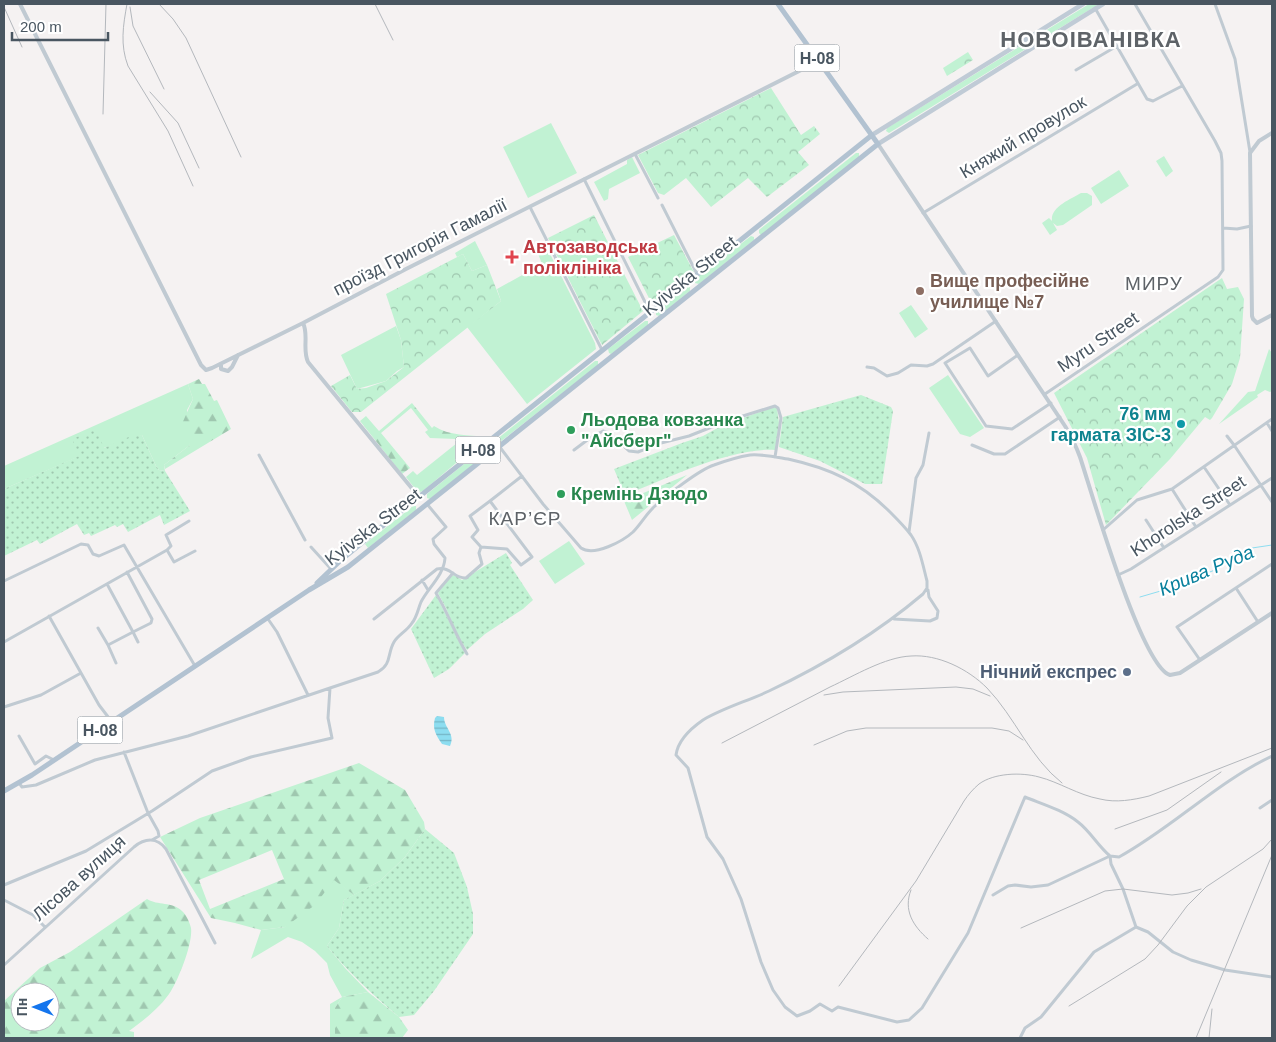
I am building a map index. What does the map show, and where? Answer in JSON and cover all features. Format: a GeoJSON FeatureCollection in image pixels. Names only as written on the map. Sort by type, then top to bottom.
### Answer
{"type":"FeatureCollection","features":[{"type":"Feature","properties":{"kind":"main road","name":"Н-08"},"geometry":{"type":"LineString","coordinates":[[778,4],[878,144]]}},
{"type":"Feature","properties":{"kind":"main road","name":"Kyivska Street"},"geometry":{"type":"LineString","coordinates":[[309,590],[331,569],[419,497],[872,134],[1083,4]]}},
{"type":"Feature","properties":{"kind":"main road","name":"Kyivska Street"},"geometry":{"type":"LineString","coordinates":[[196,667],[309,590],[348,567],[878,144],[1103,4]]}},
{"type":"Feature","properties":{"kind":"main road"},"geometry":{"type":"LineString","coordinates":[[753,230],[759,239]]}},
{"type":"Feature","properties":{"kind":"main road"},"geometry":{"type":"LineString","coordinates":[[690,280],[697,288]]}},
{"type":"Feature","properties":{"kind":"main road"},"geometry":{"type":"LineString","coordinates":[[650,313],[657,321]]}},
{"type":"Feature","properties":{"kind":"main road"},"geometry":{"type":"LineString","coordinates":[[602,350],[609,359]]}},
{"type":"Feature","properties":{"kind":"main road"},"geometry":{"type":"LineString","coordinates":[[493,438],[500,446]]}},
{"type":"Feature","properties":{"kind":"main road"},"geometry":{"type":"LineString","coordinates":[[419,497],[426,505]]}},
{"type":"Feature","properties":{"kind":"main road","name":"Н-08"},"geometry":{"type":"LineString","coordinates":[[4,791],[55,760],[196,667]]}},
{"type":"Feature","properties":{"kind":"street","name":"проїзд Григорія Гамалії"},"geometry":{"type":"LineString","coordinates":[[20,4],[201,365],[206,370],[303,323],[530,207],[602,350]]}},
{"type":"Feature","properties":{"kind":"street","name":"Myru Street"},"geometry":{"type":"LineString","coordinates":[[1045,394],[1218,277],[1223,270],[1221,153],[1216,141],[1135,4]]}},
{"type":"Feature","properties":{"kind":"street"},"geometry":{"type":"LineString","coordinates":[[1215,4],[1234,59],[1250,153],[1252,316],[1255,322],[1260,322],[1272,315]]}},
{"type":"Feature","properties":{"kind":"street"},"geometry":{"type":"LineString","coordinates":[[1095,8],[1147,99],[1153,101],[1182,86]]}},
{"type":"Feature","properties":{"kind":"street"},"geometry":{"type":"LineString","coordinates":[[1076,70],[1117,46]]}},
{"type":"Feature","properties":{"kind":"street"},"geometry":{"type":"LineString","coordinates":[[530,207],[819,62]]}},
{"type":"Feature","properties":{"kind":"street","name":"Княжий провулок"},"geometry":{"type":"LineString","coordinates":[[923,213],[1137,84]]}},
{"type":"Feature","properties":{"kind":"street"},"geometry":{"type":"LineString","coordinates":[[1250,153],[1259,141],[1272,133]]}},
{"type":"Feature","properties":{"kind":"street"},"geometry":{"type":"LineString","coordinates":[[878,144],[1060,417],[1076,448],[1133,617],[1159,665],[1167,674],[1174,675],[1180,673],[1272,613]]}},
{"type":"Feature","properties":{"kind":"street"},"geometry":{"type":"LineString","coordinates":[[635,154],[658,198]]}},
{"type":"Feature","properties":{"kind":"street"},"geometry":{"type":"LineString","coordinates":[[584,179],[650,313]]}},
{"type":"Feature","properties":{"kind":"street"},"geometry":{"type":"LineString","coordinates":[[662,205],[698,274]]}},
{"type":"Feature","properties":{"kind":"street"},"geometry":{"type":"LineString","coordinates":[[1223,228],[1237,229],[1251,226]]}},
{"type":"Feature","properties":{"kind":"street"},"geometry":{"type":"LineString","coordinates":[[866,368],[874,368],[887,376],[898,373],[911,365],[927,366],[996,321]]}},
{"type":"Feature","properties":{"kind":"street"},"geometry":{"type":"LineString","coordinates":[[303,323],[306,333],[305,352],[308,362],[419,497]]}},
{"type":"Feature","properties":{"kind":"street"},"geometry":{"type":"LineString","coordinates":[[1019,355],[988,376],[970,348],[945,364],[986,426],[1012,429],[1052,403]]}},
{"type":"Feature","properties":{"kind":"street"},"geometry":{"type":"LineString","coordinates":[[215,367],[222,371],[230,369],[238,355]]}},
{"type":"Feature","properties":{"kind":"street"},"geometry":{"type":"LineString","coordinates":[[221,364],[220,368],[222,371]]}},
{"type":"Feature","properties":{"kind":"street"},"geometry":{"type":"LineString","coordinates":[[574,450],[603,431],[609,432],[629,451],[638,452],[657,444],[689,436],[727,421],[775,406],[778,408],[781,418],[775,457]]}},
{"type":"Feature","properties":{"kind":"street"},"geometry":{"type":"LineString","coordinates":[[972,445],[994,454],[1004,454],[1060,417]]}},
{"type":"Feature","properties":{"kind":"street"},"geometry":{"type":"LineString","coordinates":[[1103,530],[1136,500],[1172,489],[1272,419]]}},
{"type":"Feature","properties":{"kind":"street"},"geometry":{"type":"LineString","coordinates":[[1267,423],[1272,431]]}},
{"type":"Feature","properties":{"kind":"street"},"geometry":{"type":"LineString","coordinates":[[909,533],[916,478],[922,465],[929,433]]}},
{"type":"Feature","properties":{"kind":"street"},"geometry":{"type":"LineString","coordinates":[[1227,436],[1272,502]]}},
{"type":"Feature","properties":{"kind":"street"},"geometry":{"type":"LineString","coordinates":[[500,446],[543,504],[582,548],[591,552],[609,546],[633,532],[642,519],[657,504],[707,467],[751,455],[775,457],[816,466],[852,481],[882,504],[909,533],[918,548],[929,597],[938,611],[937,618],[930,620],[894,618]]}},
{"type":"Feature","properties":{"kind":"street"},"geometry":{"type":"LineString","coordinates":[[259,455],[305,540]]}},
{"type":"Feature","properties":{"kind":"street"},"geometry":{"type":"LineString","coordinates":[[1204,466],[1230,506]]}},
{"type":"Feature","properties":{"kind":"street"},"geometry":{"type":"LineString","coordinates":[[490,502],[532,557],[521,565],[507,549],[481,547],[472,537],[478,530],[469,517],[522,476]]}},
{"type":"Feature","properties":{"kind":"street","name":"Khorolska Street"},"geometry":{"type":"LineString","coordinates":[[1118,575],[1131,569],[1272,478]]}},
{"type":"Feature","properties":{"kind":"street"},"geometry":{"type":"LineString","coordinates":[[1172,489],[1196,527]]}},
{"type":"Feature","properties":{"kind":"street"},"geometry":{"type":"LineString","coordinates":[[19,783],[22,787],[36,785],[95,760],[181,738],[378,672],[384,668],[394,641],[414,621],[420,604],[442,568],[445,558],[434,544],[433,539],[446,526],[426,505]]}},
{"type":"Feature","properties":{"kind":"street"},"geometry":{"type":"LineString","coordinates":[[1146,520],[1164,548]]}},
{"type":"Feature","properties":{"kind":"street"},"geometry":{"type":"LineString","coordinates":[[4,642],[167,550],[171,546],[166,535],[190,521]]}},
{"type":"Feature","properties":{"kind":"street"},"geometry":{"type":"LineString","coordinates":[[4,582],[81,544],[88,545],[93,554],[99,556],[124,544],[196,667]]}},
{"type":"Feature","properties":{"kind":"street"},"geometry":{"type":"LineString","coordinates":[[311,547],[331,569]]}},
{"type":"Feature","properties":{"kind":"street"},"geometry":{"type":"LineString","coordinates":[[374,619],[436,569],[442,568],[464,579],[481,566],[482,561],[479,553],[481,547]]}},
{"type":"Feature","properties":{"kind":"street"},"geometry":{"type":"LineString","coordinates":[[167,550],[174,562],[195,551]]}},
{"type":"Feature","properties":{"kind":"street"},"geometry":{"type":"LineString","coordinates":[[1200,660],[1177,626],[1272,564]]}},
{"type":"Feature","properties":{"kind":"street"},"geometry":{"type":"LineString","coordinates":[[108,645],[151,623],[152,619],[128,572]]}},
{"type":"Feature","properties":{"kind":"street"},"geometry":{"type":"LineString","coordinates":[[453,572],[436,593],[467,654]]}},
{"type":"Feature","properties":{"kind":"street"},"geometry":{"type":"LineString","coordinates":[[422,580],[428,591]]}},
{"type":"Feature","properties":{"kind":"street"},"geometry":{"type":"LineString","coordinates":[[107,584],[138,642]]}},
{"type":"Feature","properties":{"kind":"street"},"geometry":{"type":"LineString","coordinates":[[928,588],[894,618],[806,672],[768,692],[705,719],[685,735],[677,748],[676,755],[688,768],[707,837],[723,859],[742,899],[761,962],[773,990],[784,1007],[797,1016],[810,1011],[820,1004],[832,1011],[838,1007],[897,1022],[909,1020],[922,1008],[968,933],[1025,797],[1066,814],[1079,822],[1101,849],[1110,856],[1111,864],[1123,889],[1136,927],[1154,937],[1173,952],[1190,960],[1225,970],[1272,977]]}},
{"type":"Feature","properties":{"kind":"street"},"geometry":{"type":"LineString","coordinates":[[1236,588],[1258,622]]}},
{"type":"Feature","properties":{"kind":"street"},"geometry":{"type":"LineString","coordinates":[[49,616],[99,705],[112,722]]}},
{"type":"Feature","properties":{"kind":"street"},"geometry":{"type":"LineString","coordinates":[[268,619],[277,632],[308,695]]}},
{"type":"Feature","properties":{"kind":"street"},"geometry":{"type":"LineString","coordinates":[[98,628],[116,663]]}},
{"type":"Feature","properties":{"kind":"street"},"geometry":{"type":"LineString","coordinates":[[4,706],[41,695],[81,674]]}},
{"type":"Feature","properties":{"kind":"street"},"geometry":{"type":"LineString","coordinates":[[4,885],[86,852],[203,776],[224,766],[273,750],[332,738],[328,718],[330,688]]}},
{"type":"Feature","properties":{"kind":"street"},"geometry":{"type":"LineString","coordinates":[[18,736],[35,764],[46,756],[55,760]]}},
{"type":"Feature","properties":{"kind":"street"},"geometry":{"type":"LineString","coordinates":[[124,752],[148,813],[159,834],[157,838],[152,840]]}},
{"type":"Feature","properties":{"kind":"street"},"geometry":{"type":"LineString","coordinates":[[993,895],[1015,884],[1031,887],[1048,884],[1110,856],[1119,857],[1250,768],[1272,756]]}},
{"type":"Feature","properties":{"kind":"street"},"geometry":{"type":"LineString","coordinates":[[1260,808],[1272,800]]}},
{"type":"Feature","properties":{"kind":"street","name":"Лісова вулиця"},"geometry":{"type":"LineString","coordinates":[[4,965],[134,846],[142,841],[152,840],[160,842],[166,849],[215,943]]}},
{"type":"Feature","properties":{"kind":"street"},"geometry":{"type":"LineString","coordinates":[[4,900],[32,915],[45,928]]}},
{"type":"Feature","properties":{"kind":"street"},"geometry":{"type":"LineString","coordinates":[[1020,1038],[1025,1028],[1041,1018],[1094,952],[1136,927]]}},
{"type":"Feature","properties":{"kind":"green space"},"geometry":{"type":"Polygon","coordinates":[[[1089,4],[1099,4],[889,133],[886,131],[887,128],[1089,4]]]}},
{"type":"Feature","properties":{"kind":"green space"},"geometry":{"type":"Polygon","coordinates":[[[968,52],[973,60],[947,76],[943,68],[968,52]]]}},
{"type":"Feature","properties":{"kind":"green space"},"geometry":{"type":"Polygon","coordinates":[[[771,88],[801,135],[814,126],[820,134],[798,152],[809,165],[767,197],[748,178],[711,207],[686,178],[664,195],[658,193],[638,155],[771,88]]]}},
{"type":"Feature","properties":{"kind":"green space"},"geometry":{"type":"Polygon","coordinates":[[[551,123],[577,173],[528,198],[503,147],[551,123]]]}},
{"type":"Feature","properties":{"kind":"green space"},"geometry":{"type":"Polygon","coordinates":[[[856,153],[859,153],[859,157],[761,235],[759,233],[759,230],[856,153]]]}},
{"type":"Feature","properties":{"kind":"green space"},"geometry":{"type":"Polygon","coordinates":[[[1164,156],[1173,171],[1166,177],[1156,161],[1164,156]]]}},
{"type":"Feature","properties":{"kind":"green space"},"geometry":{"type":"Polygon","coordinates":[[[632,157],[640,173],[609,189],[608,199],[604,201],[594,182],[627,164],[627,160],[632,157]]]}},
{"type":"Feature","properties":{"kind":"green space"},"geometry":{"type":"Polygon","coordinates":[[[1119,170],[1129,186],[1101,204],[1091,188],[1119,170]]]}},
{"type":"Feature","properties":{"kind":"green space"},"geometry":{"type":"Polygon","coordinates":[[[1081,193],[1087,193],[1092,196],[1092,205],[1063,225],[1057,226],[1053,223],[1057,230],[1050,235],[1042,223],[1049,218],[1052,221],[1052,216],[1058,208],[1081,193]]]}},
{"type":"Feature","properties":{"kind":"green space"},"geometry":{"type":"Polygon","coordinates":[[[594,215],[643,311],[602,345],[548,238],[594,215]]]}},
{"type":"Feature","properties":{"kind":"green space"},"geometry":{"type":"Polygon","coordinates":[[[674,235],[694,272],[652,304],[628,257],[674,235]]]}},
{"type":"Feature","properties":{"kind":"green space"},"geometry":{"type":"Polygon","coordinates":[[[751,236],[754,237],[754,240],[699,284],[695,283],[695,279],[751,236]]]}},
{"type":"Feature","properties":{"kind":"green space"},"geometry":{"type":"Polygon","coordinates":[[[475,241],[487,265],[472,271],[463,254],[457,257],[455,253],[475,241]]]}},
{"type":"Feature","properties":{"kind":"green space"},"geometry":{"type":"Polygon","coordinates":[[[546,246],[595,343],[596,349],[527,404],[467,327],[501,301],[497,289],[542,264],[537,251],[546,246]]]}},
{"type":"Feature","properties":{"kind":"green space"},"geometry":{"type":"Polygon","coordinates":[[[463,254],[472,271],[487,265],[501,301],[361,412],[352,412],[331,386],[350,375],[357,389],[366,388],[386,381],[404,367],[401,340],[386,294],[463,254]]]}},
{"type":"Feature","properties":{"kind":"green space"},"geometry":{"type":"Polygon","coordinates":[[[1222,278],[1227,289],[1238,287],[1244,299],[1240,358],[1232,384],[1212,418],[1210,420],[1205,417],[1170,459],[1106,525],[1087,458],[1054,393],[1222,278]]]}},
{"type":"Feature","properties":{"kind":"green space"},"geometry":{"type":"Polygon","coordinates":[[[687,287],[690,287],[690,291],[659,316],[656,315],[656,311],[687,287]]]}},
{"type":"Feature","properties":{"kind":"green space"},"geometry":{"type":"Polygon","coordinates":[[[911,305],[928,329],[915,338],[899,313],[911,305]]]}},
{"type":"Feature","properties":{"kind":"green space"},"geometry":{"type":"Polygon","coordinates":[[[645,321],[648,321],[648,325],[611,354],[609,353],[608,349],[645,321]]]}},
{"type":"Feature","properties":{"kind":"green space"},"geometry":{"type":"Polygon","coordinates":[[[396,326],[401,340],[404,367],[386,381],[357,389],[341,355],[396,326]]]}},
{"type":"Feature","properties":{"kind":"green space"},"geometry":{"type":"Polygon","coordinates":[[[1269,349],[1272,353],[1272,391],[1265,390],[1219,424],[1248,392],[1255,391],[1269,349]]]}},
{"type":"Feature","properties":{"kind":"green space"},"geometry":{"type":"Polygon","coordinates":[[[595,361],[598,361],[598,365],[500,442],[498,441],[497,439],[595,361]]]}},
{"type":"Feature","properties":{"kind":"green space"},"geometry":{"type":"Polygon","coordinates":[[[948,375],[984,428],[970,437],[960,434],[929,388],[948,375]]]}},
{"type":"Feature","properties":{"kind":"green space"},"geometry":{"type":"Polygon","coordinates":[[[199,379],[202,384],[205,384],[214,401],[217,400],[231,429],[165,469],[164,465],[190,445],[181,426],[193,399],[188,384],[199,379]]]}},
{"type":"Feature","properties":{"kind":"green space"},"geometry":{"type":"Polygon","coordinates":[[[188,384],[193,399],[187,410],[190,445],[164,465],[165,471],[159,470],[156,466],[142,435],[80,456],[4,489],[4,466],[188,384]]]}},
{"type":"Feature","properties":{"kind":"green space"},"geometry":{"type":"Polygon","coordinates":[[[861,395],[891,407],[893,411],[882,484],[865,484],[820,461],[779,447],[783,417],[861,395]]]}},
{"type":"Feature","properties":{"kind":"green space"},"geometry":{"type":"Polygon","coordinates":[[[412,403],[432,428],[434,426],[446,432],[486,437],[486,439],[430,438],[425,432],[428,430],[411,408],[381,433],[410,468],[402,474],[360,421],[366,416],[379,431],[412,403]]]}},
{"type":"Feature","properties":{"kind":"green space"},"geometry":{"type":"Polygon","coordinates":[[[774,407],[777,408],[779,423],[775,450],[758,450],[699,465],[625,495],[614,469],[703,436],[723,425],[774,407]]]}},
{"type":"Feature","properties":{"kind":"green space"},"geometry":{"type":"Polygon","coordinates":[[[96,429],[104,448],[131,436],[142,435],[156,466],[159,470],[165,471],[190,511],[164,525],[160,515],[128,532],[123,524],[117,527],[115,525],[91,536],[89,533],[84,535],[77,524],[40,544],[37,540],[4,556],[4,489],[79,456],[72,439],[96,429]]]}},
{"type":"Feature","properties":{"kind":"green space"},"geometry":{"type":"Polygon","coordinates":[[[457,443],[472,443],[475,447],[423,491],[416,490],[406,477],[413,471],[417,475],[457,443]]]}},
{"type":"Feature","properties":{"kind":"green space"},"geometry":{"type":"Polygon","coordinates":[[[490,443],[494,444],[494,448],[430,499],[427,498],[427,494],[490,443]]]}},
{"type":"Feature","properties":{"kind":"green space"},"geometry":{"type":"Polygon","coordinates":[[[687,475],[632,520],[624,501],[687,475]]]}},
{"type":"Feature","properties":{"kind":"green space"},"geometry":{"type":"Polygon","coordinates":[[[413,506],[416,506],[416,510],[368,548],[365,544],[413,506]]]}},
{"type":"Feature","properties":{"kind":"green space"},"geometry":{"type":"Polygon","coordinates":[[[569,541],[585,564],[555,584],[539,561],[569,541]]]}},
{"type":"Feature","properties":{"kind":"green space"},"geometry":{"type":"Polygon","coordinates":[[[506,553],[512,563],[510,565],[533,600],[523,609],[485,634],[467,650],[457,635],[438,593],[450,577],[454,575],[462,580],[506,553]]]}},
{"type":"Feature","properties":{"kind":"green space"},"geometry":{"type":"Polygon","coordinates":[[[436,595],[465,653],[449,669],[434,678],[411,629],[436,595]]]}},
{"type":"Feature","properties":{"kind":"green space"},"geometry":{"type":"Polygon","coordinates":[[[359,763],[405,790],[424,822],[425,829],[405,857],[380,881],[354,895],[334,880],[315,905],[285,927],[261,930],[211,918],[160,837],[200,818],[359,763]],[[272,850],[199,880],[210,909],[284,879],[272,850]]]}},
{"type":"Feature","properties":{"kind":"green space"},"geometry":{"type":"Polygon","coordinates":[[[425,829],[454,853],[467,887],[473,914],[473,934],[434,991],[414,1015],[399,1017],[362,983],[327,946],[339,928],[344,900],[380,881],[405,857],[425,829]]]}},
{"type":"Feature","properties":{"kind":"green space"},"geometry":{"type":"Polygon","coordinates":[[[310,859],[354,895],[344,900],[339,928],[327,946],[368,992],[342,997],[330,975],[327,963],[302,942],[288,937],[251,959],[261,930],[285,927],[310,859]]]}},
{"type":"Feature","properties":{"kind":"green space"},"geometry":{"type":"Polygon","coordinates":[[[147,899],[178,908],[189,921],[191,934],[188,951],[174,985],[167,997],[157,1008],[129,1031],[134,1032],[134,1038],[4,1038],[4,1001],[10,996],[10,1032],[60,1032],[60,982],[25,982],[40,968],[70,952],[147,899]]]}},
{"type":"Feature","properties":{"kind":"green space"},"geometry":{"type":"Polygon","coordinates":[[[368,992],[399,1017],[408,1030],[402,1038],[335,1038],[335,1008],[342,997],[368,992]]]}},
{"type":"Feature","properties":{"kind":"green space"},"geometry":{"type":"Polygon","coordinates":[[[342,997],[335,1008],[335,1038],[330,1038],[330,1004],[342,997]]]}},
{"type":"Feature","properties":{"kind":"water"},"geometry":{"type":"Polygon","coordinates":[[[437,716],[444,717],[452,738],[450,746],[442,744],[436,735],[434,725],[437,716]]]}},
{"type":"Feature","properties":{"kind":"waterway","name":"Крива Руда"},"geometry":{"type":"LineString","coordinates":[[1140,597],[1164,590],[1220,568],[1229,560],[1252,548],[1272,545]]}},
{"type":"Feature","properties":{"kind":"railway"},"geometry":{"type":"LineString","coordinates":[[103,114],[106,4]]}},
{"type":"Feature","properties":{"kind":"railway"},"geometry":{"type":"LineString","coordinates":[[127,4],[123,28],[125,58],[168,131],[193,186]]}},
{"type":"Feature","properties":{"kind":"railway"},"geometry":{"type":"LineString","coordinates":[[159,4],[173,19],[186,38],[241,157]]}},
{"type":"Feature","properties":{"kind":"railway"},"geometry":{"type":"LineString","coordinates":[[375,4],[393,40]]}},
{"type":"Feature","properties":{"kind":"railway"},"geometry":{"type":"LineString","coordinates":[[4,7],[22,47]]}},
{"type":"Feature","properties":{"kind":"railway"},"geometry":{"type":"LineString","coordinates":[[130,7],[133,26],[164,89]]}},
{"type":"Feature","properties":{"kind":"railway"},"geometry":{"type":"LineString","coordinates":[[150,92],[178,123],[199,168]]}},
{"type":"Feature","properties":{"kind":"railway"},"geometry":{"type":"LineString","coordinates":[[722,743],[870,668],[901,657],[932,657],[962,669],[987,688],[997,699],[1041,762],[1062,783]]}},
{"type":"Feature","properties":{"kind":"railway"},"geometry":{"type":"LineString","coordinates":[[824,695],[843,692],[956,687],[973,689],[990,696]]}},
{"type":"Feature","properties":{"kind":"railway"},"geometry":{"type":"LineString","coordinates":[[814,745],[847,731],[866,728],[992,728],[1009,731],[1023,740]]}},
{"type":"Feature","properties":{"kind":"railway"},"geometry":{"type":"LineString","coordinates":[[839,986],[916,881],[966,799],[985,780],[1008,774],[1032,775],[1092,797],[1112,801],[1137,799],[1272,748]]}},
{"type":"Feature","properties":{"kind":"railway"},"geometry":{"type":"LineString","coordinates":[[1115,829],[1167,810],[1221,772]]}},
{"type":"Feature","properties":{"kind":"railway"},"geometry":{"type":"LineString","coordinates":[[1069,1006],[1145,959],[1187,906],[1206,887],[1263,849],[1272,839]]}},
{"type":"Feature","properties":{"kind":"railway"},"geometry":{"type":"LineString","coordinates":[[1196,1038],[1272,855]]}},
{"type":"Feature","properties":{"kind":"railway"},"geometry":{"type":"LineString","coordinates":[[1021,928],[1105,891],[1123,889],[1172,895],[1201,889]]}},
{"type":"Feature","properties":{"kind":"railway"},"geometry":{"type":"LineString","coordinates":[[911,890],[908,904],[911,917],[918,929],[928,939]]}},
{"type":"Feature","properties":{"kind":"railway"},"geometry":{"type":"LineString","coordinates":[[1209,1038],[1212,1009]]}},
{"type":"Feature","properties":{"kind":"place","name":"Автозаводська поліклініка"},"geometry":{"type":"Point","coordinates":[512,257]}},
{"type":"Feature","properties":{"kind":"place","name":"Вище професійне училище №7"},"geometry":{"type":"Point","coordinates":[920,291]}},
{"type":"Feature","properties":{"kind":"place","name":"76 мм гармата ЗІС-3"},"geometry":{"type":"Point","coordinates":[1181,424]}},
{"type":"Feature","properties":{"kind":"place","name":"Льодова ковзанка \"Айсберг\""},"geometry":{"type":"Point","coordinates":[571,430]}},
{"type":"Feature","properties":{"kind":"place","name":"Кремінь Дзюдо"},"geometry":{"type":"Point","coordinates":[561,494]}},
{"type":"Feature","properties":{"kind":"place","name":"Нічний експрес"},"geometry":{"type":"Point","coordinates":[1127,672]}},
{"type":"Feature","properties":{"kind":"district","name":"НОВОІВАНІВКА"},"geometry":{"type":"Point","coordinates":[1091,39]}},
{"type":"Feature","properties":{"kind":"district","name":"МИРУ"},"geometry":{"type":"Point","coordinates":[1154,283]}},
{"type":"Feature","properties":{"kind":"district","name":"КАР’ЄР"},"geometry":{"type":"Point","coordinates":[525,518]}}]}
